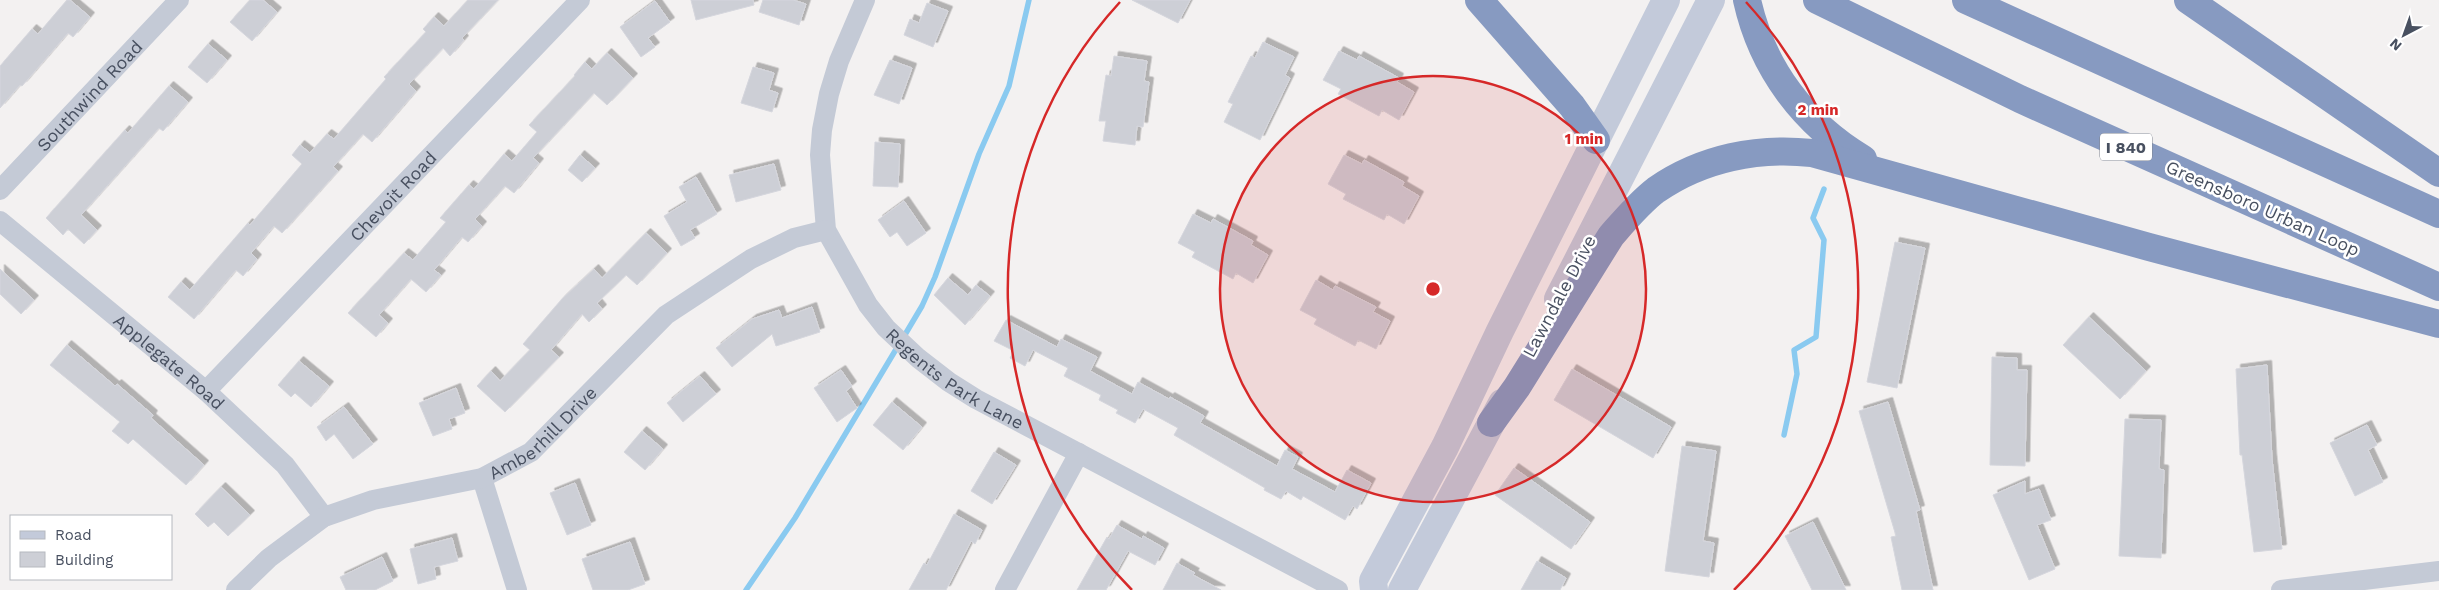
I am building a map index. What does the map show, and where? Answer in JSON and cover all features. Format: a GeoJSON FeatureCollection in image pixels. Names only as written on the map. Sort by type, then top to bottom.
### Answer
{"type":"FeatureCollection","features":[{"type":"Feature","properties":{"kind":"highway"},"geometry":{"type":"LineString","coordinates":[[1479,0],[1572,106],[1596,140]]}},
{"type":"Feature","properties":{"kind":"highway"},"geometry":{"type":"LineString","coordinates":[[1747,0],[1764,50],[1787,91],[1800,108],[1831,138],[1888,174]]}},
{"type":"Feature","properties":{"kind":"highway","name":"Greensboro Urban Loop"},"geometry":{"type":"LineString","coordinates":[[1817,0],[2020,99],[2439,287]]}},
{"type":"Feature","properties":{"kind":"highway"},"geometry":{"type":"LineString","coordinates":[[1966,0],[2439,214]]}},
{"type":"Feature","properties":{"kind":"highway"},"geometry":{"type":"LineString","coordinates":[[2188,0],[2439,172]]}},
{"type":"Feature","properties":{"kind":"highway"},"geometry":{"type":"LineString","coordinates":[[1491,423],[1521,381],[1611,236],[1630,214],[1656,190],[1680,176],[1736,155],[1778,151],[1812,154],[2439,324]]}},
{"type":"Feature","properties":{"kind":"main road","name":"Lawndale Drive"},"geometry":{"type":"LineString","coordinates":[[1374,590],[1373,580],[1445,447],[1666,0]]}},
{"type":"Feature","properties":{"kind":"main road","name":"Lawndale Drive"},"geometry":{"type":"LineString","coordinates":[[1402,590],[1578,262],[1711,0]]}},
{"type":"Feature","properties":{"kind":"street","name":"Southwind Road"},"geometry":{"type":"LineString","coordinates":[[0,190],[179,0]]}},
{"type":"Feature","properties":{"kind":"street","name":"Chevoit Road"},"geometry":{"type":"LineString","coordinates":[[206,391],[580,0]]}},
{"type":"Feature","properties":{"kind":"street","name":"Regents Park Lane"},"geometry":{"type":"LineString","coordinates":[[865,0],[839,61],[828,94],[820,155],[826,230],[868,305],[886,328],[918,358],[949,382],[976,398],[1338,590]]}},
{"type":"Feature","properties":{"kind":"street","name":"Applegate Road"},"geometry":{"type":"LineString","coordinates":[[0,221],[206,391],[285,465],[324,517]]}},
{"type":"Feature","properties":{"kind":"street","name":"Amberhill Drive"},"geometry":{"type":"LineString","coordinates":[[236,590],[269,558],[324,517],[373,500],[482,478],[531,452],[666,315],[751,259],[794,238],[826,230]]}},
{"type":"Feature","properties":{"kind":"street"},"geometry":{"type":"LineString","coordinates":[[1005,590],[1022,563],[1079,453]]}},
{"type":"Feature","properties":{"kind":"street"},"geometry":{"type":"LineString","coordinates":[[482,478],[517,590]]}},
{"type":"Feature","properties":{"kind":"street"},"geometry":{"type":"LineString","coordinates":[[2281,590],[2439,571]]}},
{"type":"Feature","properties":{"kind":"building"},"geometry":{"type":"Polygon","coordinates":[[[67,0],[70,0],[90,17],[73,37],[68,33],[22,86],[20,85],[0,108],[0,66],[32,29],[38,34],[67,0]]]}},
{"type":"Feature","properties":{"kind":"building"},"geometry":{"type":"Polygon","coordinates":[[[250,0],[263,0],[277,12],[252,41],[230,22],[250,0]]]}},
{"type":"Feature","properties":{"kind":"building"},"geometry":{"type":"Polygon","coordinates":[[[468,0],[498,0],[462,38],[464,40],[450,56],[443,48],[409,84],[416,91],[372,142],[363,134],[333,167],[338,171],[282,233],[274,226],[251,253],[257,259],[243,276],[236,270],[194,319],[168,297],[181,282],[190,290],[248,223],[250,225],[302,164],[292,155],[300,145],[310,153],[327,134],[334,139],[386,79],[384,77],[426,32],[423,29],[434,17],[444,26],[468,0]]]}},
{"type":"Feature","properties":{"kind":"building"},"geometry":{"type":"Polygon","coordinates":[[[691,0],[753,0],[754,5],[696,20],[691,0]]]}},
{"type":"Feature","properties":{"kind":"building"},"geometry":{"type":"Polygon","coordinates":[[[763,0],[793,0],[806,4],[799,25],[759,12],[763,0]]]}},
{"type":"Feature","properties":{"kind":"building"},"geometry":{"type":"Polygon","coordinates":[[[1132,0],[1190,0],[1178,23],[1132,0]]]}},
{"type":"Feature","properties":{"kind":"building"},"geometry":{"type":"Polygon","coordinates":[[[655,1],[670,22],[648,38],[655,47],[641,57],[620,27],[655,1]]]}},
{"type":"Feature","properties":{"kind":"building"},"geometry":{"type":"Polygon","coordinates":[[[927,3],[948,11],[933,47],[904,35],[910,19],[919,23],[927,3]]]}},
{"type":"Feature","properties":{"kind":"building"},"geometry":{"type":"Polygon","coordinates":[[[1263,42],[1294,57],[1285,75],[1290,78],[1260,140],[1224,122],[1233,104],[1228,102],[1251,56],[1255,58],[1263,42]]]}},
{"type":"Feature","properties":{"kind":"building"},"geometry":{"type":"Polygon","coordinates":[[[208,44],[227,60],[207,83],[188,67],[208,44]]]}},
{"type":"Feature","properties":{"kind":"building"},"geometry":{"type":"Polygon","coordinates":[[[1339,51],[1357,60],[1359,56],[1399,78],[1397,82],[1414,92],[1399,120],[1382,110],[1379,116],[1338,94],[1341,89],[1323,80],[1339,51]]]}},
{"type":"Feature","properties":{"kind":"building"},"geometry":{"type":"Polygon","coordinates":[[[607,53],[633,78],[607,105],[594,93],[533,158],[539,163],[514,193],[505,186],[475,219],[482,226],[468,242],[462,237],[434,270],[441,275],[426,292],[411,279],[379,315],[388,323],[376,337],[348,313],[404,253],[413,260],[446,222],[440,218],[469,185],[474,189],[504,154],[512,161],[537,132],[529,125],[575,76],[585,62],[592,69],[607,53]]]}},
{"type":"Feature","properties":{"kind":"building"},"geometry":{"type":"Polygon","coordinates":[[[1114,56],[1147,61],[1144,81],[1149,82],[1143,127],[1137,126],[1135,145],[1103,141],[1106,121],[1099,121],[1106,75],[1111,76],[1114,56]]]}},
{"type":"Feature","properties":{"kind":"building"},"geometry":{"type":"Polygon","coordinates":[[[890,60],[912,68],[899,104],[874,95],[890,60]]]}},
{"type":"Feature","properties":{"kind":"building"},"geometry":{"type":"Polygon","coordinates":[[[753,67],[774,73],[769,90],[778,93],[772,112],[741,103],[753,67]]]}},
{"type":"Feature","properties":{"kind":"building"},"geometry":{"type":"Polygon","coordinates":[[[169,86],[188,102],[163,131],[159,128],[81,215],[97,230],[84,244],[68,229],[63,235],[46,218],[125,130],[128,133],[169,86]]]}},
{"type":"Feature","properties":{"kind":"building"},"geometry":{"type":"Polygon","coordinates":[[[875,142],[900,144],[898,187],[873,186],[875,142]]]}},
{"type":"Feature","properties":{"kind":"building"},"geometry":{"type":"Polygon","coordinates":[[[580,155],[595,168],[582,182],[568,170],[580,155]]]}},
{"type":"Feature","properties":{"kind":"building"},"geometry":{"type":"Polygon","coordinates":[[[1344,155],[1362,164],[1364,160],[1404,182],[1402,186],[1419,196],[1404,224],[1387,214],[1384,220],[1343,199],[1346,194],[1328,184],[1344,155]]]}},
{"type":"Feature","properties":{"kind":"building"},"geometry":{"type":"Polygon","coordinates":[[[774,164],[781,190],[736,202],[729,175],[774,164]]]}},
{"type":"Feature","properties":{"kind":"building"},"geometry":{"type":"Polygon","coordinates":[[[696,177],[717,214],[690,230],[695,238],[681,246],[664,216],[687,202],[679,187],[696,177]]]}},
{"type":"Feature","properties":{"kind":"building"},"geometry":{"type":"Polygon","coordinates":[[[904,201],[926,233],[907,246],[897,232],[890,237],[878,220],[904,201]]]}},
{"type":"Feature","properties":{"kind":"building"},"geometry":{"type":"Polygon","coordinates":[[[1193,214],[1211,223],[1213,219],[1253,241],[1251,245],[1268,255],[1253,283],[1236,273],[1233,279],[1192,257],[1195,252],[1178,243],[1193,214]]]}},
{"type":"Feature","properties":{"kind":"building"},"geometry":{"type":"Polygon","coordinates":[[[646,233],[667,253],[637,285],[626,275],[597,303],[602,309],[589,322],[582,314],[551,350],[559,357],[505,412],[477,386],[491,371],[500,381],[530,350],[523,344],[562,299],[594,269],[602,278],[646,233]]]}},
{"type":"Feature","properties":{"kind":"building"},"geometry":{"type":"Polygon","coordinates":[[[1895,242],[1925,248],[1897,388],[1867,382],[1895,242]]]}},
{"type":"Feature","properties":{"kind":"building"},"geometry":{"type":"Polygon","coordinates":[[[0,269],[34,300],[21,314],[0,294],[0,269]]]}},
{"type":"Feature","properties":{"kind":"building"},"geometry":{"type":"Polygon","coordinates":[[[948,278],[968,295],[976,285],[990,296],[965,325],[934,295],[948,278]]]}},
{"type":"Feature","properties":{"kind":"building"},"geometry":{"type":"Polygon","coordinates":[[[1316,280],[1333,290],[1335,286],[1376,307],[1373,312],[1390,321],[1376,349],[1358,340],[1355,346],[1314,324],[1317,319],[1300,310],[1316,280]]]}},
{"type":"Feature","properties":{"kind":"building"},"geometry":{"type":"Polygon","coordinates":[[[812,307],[820,332],[776,346],[772,334],[732,367],[716,348],[752,319],[779,310],[782,318],[812,307]]]}},
{"type":"Feature","properties":{"kind":"building"},"geometry":{"type":"Polygon","coordinates":[[[2089,317],[2146,371],[2120,399],[2063,345],[2089,317]]]}},
{"type":"Feature","properties":{"kind":"building"},"geometry":{"type":"Polygon","coordinates":[[[1006,320],[1057,347],[1061,339],[1097,357],[1090,371],[1132,394],[1138,382],[1169,399],[1170,397],[1204,416],[1200,423],[1277,466],[1285,450],[1298,457],[1292,469],[1335,492],[1347,470],[1371,483],[1357,509],[1353,506],[1345,520],[1303,496],[1301,500],[1286,491],[1281,499],[1174,435],[1178,428],[1143,409],[1135,423],[1116,413],[1118,410],[1099,400],[1101,395],[1064,376],[1068,368],[1033,350],[1025,366],[1010,358],[1014,351],[994,341],[1006,320]]]}},
{"type":"Feature","properties":{"kind":"building"},"geometry":{"type":"Polygon","coordinates":[[[67,345],[153,415],[151,418],[204,465],[186,485],[133,439],[128,444],[112,431],[120,422],[50,365],[67,345]]]}},
{"type":"Feature","properties":{"kind":"building"},"geometry":{"type":"Polygon","coordinates":[[[1992,357],[2017,358],[2017,370],[2027,370],[2025,466],[1990,465],[1992,357]]]}},
{"type":"Feature","properties":{"kind":"building"},"geometry":{"type":"Polygon","coordinates":[[[299,361],[329,386],[311,407],[295,393],[291,397],[278,385],[299,361]]]}},
{"type":"Feature","properties":{"kind":"building"},"geometry":{"type":"Polygon","coordinates":[[[2267,365],[2272,459],[2282,549],[2254,552],[2242,455],[2240,455],[2236,369],[2267,365]]]}},
{"type":"Feature","properties":{"kind":"building"},"geometry":{"type":"Polygon","coordinates":[[[1572,369],[1671,427],[1653,458],[1554,400],[1572,369]]]}},
{"type":"Feature","properties":{"kind":"building"},"geometry":{"type":"Polygon","coordinates":[[[841,370],[852,386],[846,391],[857,408],[837,422],[814,388],[841,370]]]}},
{"type":"Feature","properties":{"kind":"building"},"geometry":{"type":"Polygon","coordinates":[[[700,376],[716,394],[683,422],[667,403],[700,376]]]}},
{"type":"Feature","properties":{"kind":"building"},"geometry":{"type":"Polygon","coordinates":[[[456,388],[465,413],[449,419],[452,429],[433,436],[419,403],[456,388]]]}},
{"type":"Feature","properties":{"kind":"building"},"geometry":{"type":"Polygon","coordinates":[[[892,402],[922,427],[903,450],[873,425],[892,402]]]}},
{"type":"Feature","properties":{"kind":"building"},"geometry":{"type":"Polygon","coordinates":[[[1888,402],[1920,510],[1916,511],[1933,590],[1902,590],[1891,537],[1896,536],[1859,411],[1888,402]]]}},
{"type":"Feature","properties":{"kind":"building"},"geometry":{"type":"Polygon","coordinates":[[[344,407],[373,444],[353,459],[334,434],[326,441],[317,427],[344,407]]]}},
{"type":"Feature","properties":{"kind":"building"},"geometry":{"type":"Polygon","coordinates":[[[2125,419],[2161,420],[2159,469],[2164,470],[2161,558],[2119,556],[2125,419]]]}},
{"type":"Feature","properties":{"kind":"building"},"geometry":{"type":"Polygon","coordinates":[[[2367,425],[2377,445],[2368,450],[2383,482],[2355,496],[2330,443],[2367,425]]]}},
{"type":"Feature","properties":{"kind":"building"},"geometry":{"type":"Polygon","coordinates":[[[642,431],[663,449],[645,470],[624,452],[642,431]]]}},
{"type":"Feature","properties":{"kind":"building"},"geometry":{"type":"Polygon","coordinates":[[[1682,446],[1716,451],[1703,541],[1714,543],[1709,577],[1665,571],[1682,446]]]}},
{"type":"Feature","properties":{"kind":"building"},"geometry":{"type":"Polygon","coordinates":[[[994,452],[1016,465],[992,504],[971,491],[994,452]]]}},
{"type":"Feature","properties":{"kind":"building"},"geometry":{"type":"Polygon","coordinates":[[[1514,468],[1590,522],[1571,549],[1495,495],[1514,468]]]}},
{"type":"Feature","properties":{"kind":"building"},"geometry":{"type":"Polygon","coordinates":[[[2025,481],[2025,494],[2039,489],[2051,520],[2037,525],[2055,569],[2029,580],[1993,495],[2025,481]]]}},
{"type":"Feature","properties":{"kind":"building"},"geometry":{"type":"Polygon","coordinates":[[[575,483],[591,525],[567,535],[550,493],[575,483]]]}},
{"type":"Feature","properties":{"kind":"building"},"geometry":{"type":"Polygon","coordinates":[[[221,487],[250,515],[228,536],[214,522],[208,527],[195,514],[221,487]]]}},
{"type":"Feature","properties":{"kind":"building"},"geometry":{"type":"Polygon","coordinates":[[[954,514],[982,530],[975,544],[971,541],[946,590],[909,590],[924,563],[927,565],[954,514]]]}},
{"type":"Feature","properties":{"kind":"building"},"geometry":{"type":"Polygon","coordinates":[[[1813,522],[1846,590],[1812,590],[1785,536],[1813,522]]]}},
{"type":"Feature","properties":{"kind":"building"},"geometry":{"type":"Polygon","coordinates":[[[1117,525],[1142,539],[1143,536],[1164,548],[1155,565],[1128,551],[1106,590],[1077,590],[1107,537],[1109,539],[1117,525]]]}},
{"type":"Feature","properties":{"kind":"building"},"geometry":{"type":"Polygon","coordinates":[[[452,538],[458,561],[434,567],[436,579],[418,584],[410,549],[452,538]]]}},
{"type":"Feature","properties":{"kind":"building"},"geometry":{"type":"Polygon","coordinates":[[[630,542],[645,584],[628,590],[593,590],[582,559],[630,542]]]}},
{"type":"Feature","properties":{"kind":"building"},"geometry":{"type":"Polygon","coordinates":[[[382,557],[393,581],[375,590],[346,590],[340,577],[382,557]]]}},
{"type":"Feature","properties":{"kind":"building"},"geometry":{"type":"Polygon","coordinates":[[[1537,561],[1566,578],[1560,590],[1521,590],[1537,561]]]}},
{"type":"Feature","properties":{"kind":"building"},"geometry":{"type":"Polygon","coordinates":[[[1177,563],[1195,573],[1193,575],[1221,590],[1163,590],[1177,563]]]}},
{"type":"Feature","properties":{"kind":"waterway"},"geometry":{"type":"LineString","coordinates":[[903,338],[922,306],[935,277],[979,154],[1009,86],[1029,0]]}},
{"type":"Feature","properties":{"kind":"waterway"},"geometry":{"type":"LineString","coordinates":[[1784,435],[1797,374],[1794,350],[1816,337],[1824,240],[1813,218],[1824,189]]}},
{"type":"Feature","properties":{"kind":"waterway"},"geometry":{"type":"LineString","coordinates":[[746,590],[795,518],[898,346]]}}]}
